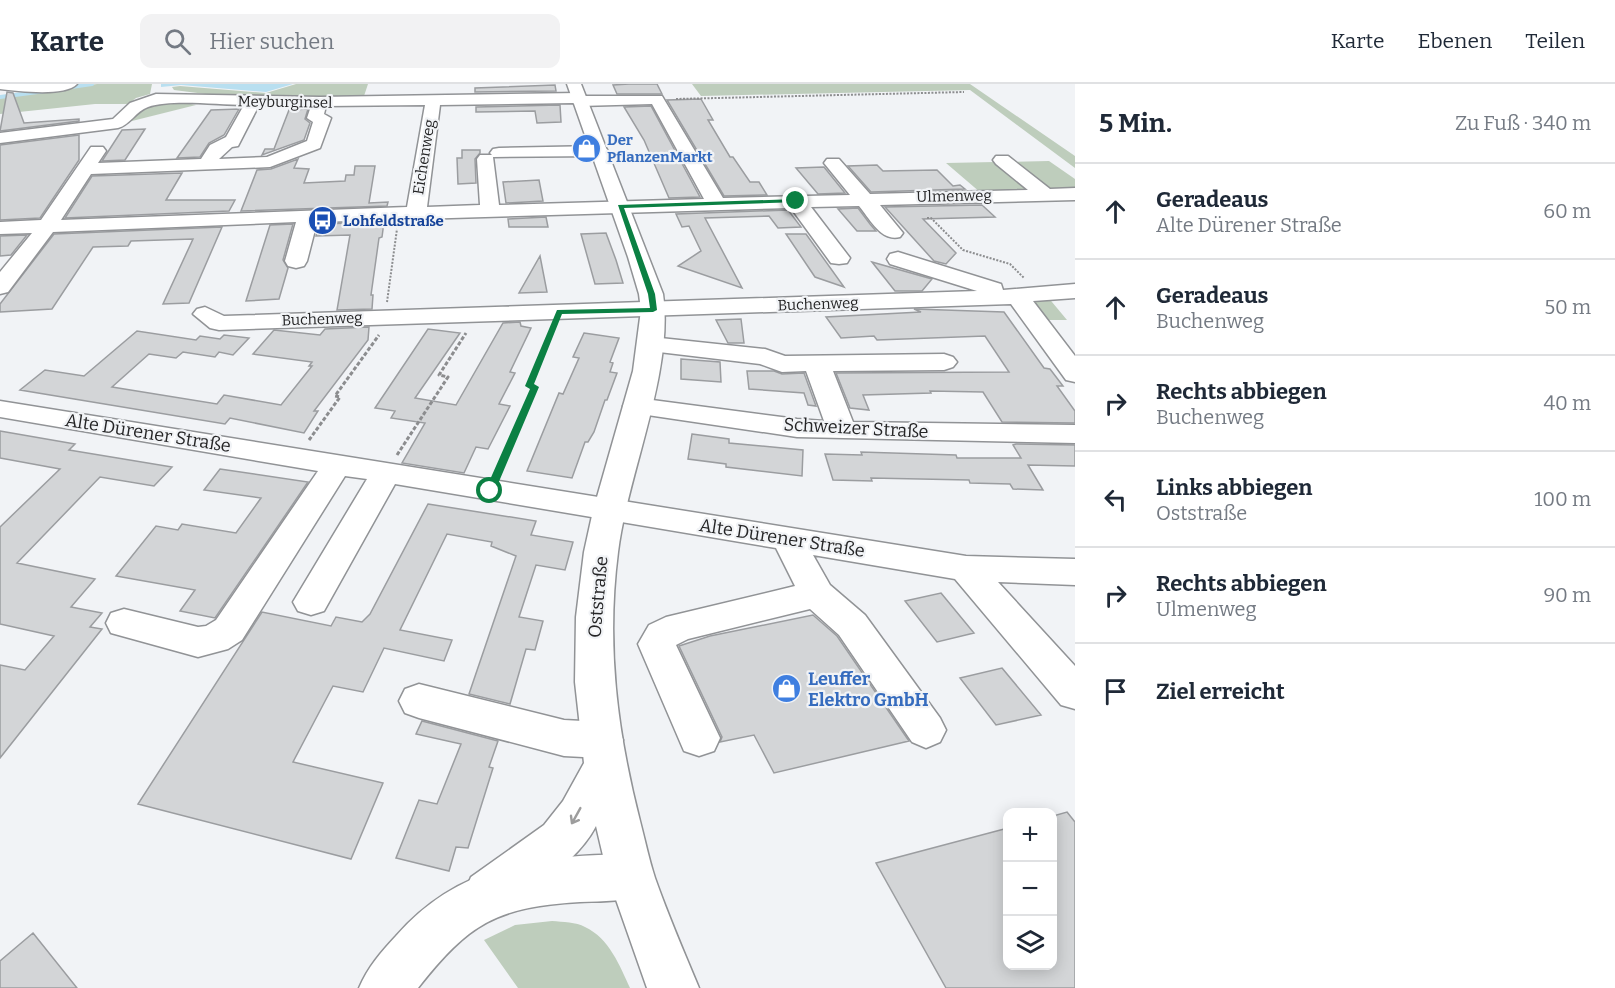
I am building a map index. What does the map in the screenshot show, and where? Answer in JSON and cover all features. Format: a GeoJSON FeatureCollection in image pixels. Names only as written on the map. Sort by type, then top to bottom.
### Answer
{"type":"FeatureCollection","features":[{"type":"Feature","properties":{"kind":"street"},"geometry":{"type":"LineString","coordinates":[[0,85],[38,88],[70,84]]}},
{"type":"Feature","properties":{"kind":"street","name":"Meyburginsel"},"geometry":{"type":"LineString","coordinates":[[0,286],[47,225],[118,123],[135,106],[156,99],[320,102],[430,95],[578,94],[657,99]]}},
{"type":"Feature","properties":{"kind":"street","name":"Oststraße"},"geometry":{"type":"LineString","coordinates":[[578,94],[651,294],[653,310],[651,345],[638,406],[609,511],[594,617],[594,682],[603,752],[631,877],[673,988]]}},
{"type":"Feature","properties":{"kind":"street","name":"Eichenweg"},"geometry":{"type":"LineString","coordinates":[[410,204],[432,137],[430,95]]}},
{"type":"Feature","properties":{"kind":"street"},"geometry":{"type":"LineString","coordinates":[[657,99],[716,203]]}},
{"type":"Feature","properties":{"kind":"street"},"geometry":{"type":"LineString","coordinates":[[207,164],[216,149],[222,149],[226,142],[232,142],[253,102]]}},
{"type":"Feature","properties":{"kind":"street"},"geometry":{"type":"LineString","coordinates":[[84,169],[270,162],[314,144],[323,118],[315,118],[320,102]]}},
{"type":"Feature","properties":{"kind":"street"},"geometry":{"type":"LineString","coordinates":[[0,138],[118,123]]}},
{"type":"Feature","properties":{"kind":"street"},"geometry":{"type":"LineString","coordinates":[[490,211],[492,156],[599,151]]}},
{"type":"Feature","properties":{"kind":"street","name":"Ulmenweg"},"geometry":{"type":"LineString","coordinates":[[1002,160],[1046,195]]}},
{"type":"Feature","properties":{"kind":"street"},"geometry":{"type":"LineString","coordinates":[[833,164],[893,233]]}},
{"type":"Feature","properties":{"kind":"street","name":"Ulmenweg"},"geometry":{"type":"LineString","coordinates":[[620,207],[862,198],[1075,194]]}},
{"type":"Feature","properties":{"kind":"street"},"geometry":{"type":"LineString","coordinates":[[796,201],[839,258]]}},
{"type":"Feature","properties":{"kind":"street"},"geometry":{"type":"LineString","coordinates":[[0,228],[308,216],[410,204],[490,211],[620,207]]}},
{"type":"Feature","properties":{"kind":"street"},"geometry":{"type":"LineString","coordinates":[[296,261],[308,216]]}},
{"type":"Feature","properties":{"kind":"street"},"geometry":{"type":"LineString","coordinates":[[898,259],[1029,295],[1075,374]]}},
{"type":"Feature","properties":{"kind":"street","name":"Buchenweg"},"geometry":{"type":"LineString","coordinates":[[205,314],[219,322],[653,310],[1029,295],[1075,291]]}},
{"type":"Feature","properties":{"kind":"street"},"geometry":{"type":"LineString","coordinates":[[651,345],[765,357],[782,364],[944,362]]}},
{"type":"Feature","properties":{"kind":"street"},"geometry":{"type":"LineString","coordinates":[[817,365],[843,430]]}},
{"type":"Feature","properties":{"kind":"street","name":"Schweizer Straße"},"geometry":{"type":"LineString","coordinates":[[638,406],[797,428],[1075,434]]}},
{"type":"Feature","properties":{"kind":"street","name":"Alte Dürener Straße"},"geometry":{"type":"LineString","coordinates":[[0,409],[966,568],[1075,572]]}},
{"type":"Feature","properties":{"kind":"street"},"geometry":{"type":"LineString","coordinates":[[124,623],[198,642],[215,639],[229,630],[337,465]]}},
{"type":"Feature","properties":{"kind":"street"},"geometry":{"type":"LineString","coordinates":[[311,602],[386,473]]}},
{"type":"Feature","properties":{"kind":"street"},"geometry":{"type":"LineString","coordinates":[[788,540],[817,594],[852,625],[926,730]]}},
{"type":"Feature","properties":{"kind":"street"},"geometry":{"type":"LineString","coordinates":[[966,568],[1075,693]]}},
{"type":"Feature","properties":{"kind":"street"},"geometry":{"type":"LineString","coordinates":[[699,738],[660,656],[657,644],[662,635],[679,627],[817,594]]}},
{"type":"Feature","properties":{"kind":"street"},"geometry":{"type":"LineString","coordinates":[[384,988],[430,935],[457,912],[536,861],[568,830],[603,752],[564,738],[419,702]]}},
{"type":"Feature","properties":{"kind":"street"},"geometry":{"type":"LineString","coordinates":[[488,894],[521,884],[550,880],[631,877]]}},
{"type":"Feature","properties":{"kind":"path"},"geometry":{"type":"LineString","coordinates":[[657,99],[964,92]]}},
{"type":"Feature","properties":{"kind":"path"},"geometry":{"type":"LineString","coordinates":[[900,198],[920,218],[931,218],[963,250],[1010,264],[1029,295]]}},
{"type":"Feature","properties":{"kind":"path"},"geometry":{"type":"LineString","coordinates":[[297,458],[340,397],[335,396],[378,338],[385,317],[410,204]]}},
{"type":"Feature","properties":{"kind":"path"},"geometry":{"type":"LineString","coordinates":[[490,491],[535,387],[529,386],[560,312]]}},
{"type":"Feature","properties":{"kind":"path"},"geometry":{"type":"LineString","coordinates":[[386,473],[448,377],[439,375],[478,314]]}},
{"type":"Feature","properties":{"kind":"green space"},"geometry":{"type":"Polygon","coordinates":[[[97,84],[152,84],[150,94],[136,98],[128,104],[95,104],[0,114],[0,98],[97,84]]]}},
{"type":"Feature","properties":{"kind":"green space"},"geometry":{"type":"Polygon","coordinates":[[[296,84],[368,84],[363,99],[229,97],[174,90],[172,87],[266,93],[296,84]]]}},
{"type":"Feature","properties":{"kind":"green space"},"geometry":{"type":"Polygon","coordinates":[[[692,84],[970,84],[1075,156],[1075,168],[970,90],[701,96],[692,84]]]}},
{"type":"Feature","properties":{"kind":"green space"},"geometry":{"type":"Polygon","coordinates":[[[179,102],[196,105],[124,123],[142,104],[179,102]]]}},
{"type":"Feature","properties":{"kind":"green space"},"geometry":{"type":"Polygon","coordinates":[[[1049,161],[1075,179],[1075,190],[1046,191],[1009,162],[1049,161]]]}},
{"type":"Feature","properties":{"kind":"green space"},"geometry":{"type":"Polygon","coordinates":[[[995,162],[1031,191],[981,193],[946,163],[995,162]]]}},
{"type":"Feature","properties":{"kind":"green space"},"geometry":{"type":"Polygon","coordinates":[[[1047,296],[1067,320],[1047,320],[1033,303],[1036,297],[1047,296]]]}},
{"type":"Feature","properties":{"kind":"green space"},"geometry":{"type":"Polygon","coordinates":[[[552,921],[581,925],[601,938],[613,953],[630,988],[518,988],[484,940],[515,925],[552,921]]]}},
{"type":"Feature","properties":{"kind":"water"},"geometry":{"type":"Polygon","coordinates":[[[161,84],[293,84],[266,92],[181,85],[161,87],[161,84]]]}},
{"type":"Feature","properties":{"kind":"building"},"geometry":{"type":"Polygon","coordinates":[[[657,84],[662,94],[617,94],[613,85],[657,84]]]}},
{"type":"Feature","properties":{"kind":"building"},"geometry":{"type":"Polygon","coordinates":[[[555,85],[556,91],[475,92],[475,88],[555,85]]]}},
{"type":"Feature","properties":{"kind":"building"},"geometry":{"type":"Polygon","coordinates":[[[7,92],[13,93],[24,123],[79,119],[79,121],[0,131],[7,92]]]}},
{"type":"Feature","properties":{"kind":"building"},"geometry":{"type":"Polygon","coordinates":[[[701,99],[713,120],[708,120],[730,157],[733,157],[750,182],[759,182],[767,195],[724,196],[667,100],[701,99]]]}},
{"type":"Feature","properties":{"kind":"building"},"geometry":{"type":"Polygon","coordinates":[[[560,105],[561,122],[537,123],[535,111],[476,112],[476,107],[560,105]]]}},
{"type":"Feature","properties":{"kind":"building"},"geometry":{"type":"Polygon","coordinates":[[[651,106],[700,197],[669,198],[644,140],[624,107],[651,106]]]}},
{"type":"Feature","properties":{"kind":"building"},"geometry":{"type":"Polygon","coordinates":[[[239,109],[224,135],[209,143],[200,157],[177,158],[211,110],[239,109]]]}},
{"type":"Feature","properties":{"kind":"building"},"geometry":{"type":"Polygon","coordinates":[[[308,109],[305,119],[310,123],[304,140],[262,155],[265,149],[274,149],[289,110],[308,109]]]}},
{"type":"Feature","properties":{"kind":"building"},"geometry":{"type":"Polygon","coordinates":[[[145,129],[125,160],[102,161],[122,130],[145,129]]]}},
{"type":"Feature","properties":{"kind":"building"},"geometry":{"type":"Polygon","coordinates":[[[79,135],[79,160],[40,218],[0,220],[0,145],[79,135]]]}},
{"type":"Feature","properties":{"kind":"building"},"geometry":{"type":"Polygon","coordinates":[[[462,150],[480,150],[475,159],[476,183],[458,184],[457,158],[462,158],[462,150]]]}},
{"type":"Feature","properties":{"kind":"building"},"geometry":{"type":"Polygon","coordinates":[[[298,159],[294,168],[309,169],[304,183],[345,181],[346,175],[354,175],[355,166],[375,166],[369,203],[388,202],[387,206],[241,211],[257,170],[271,169],[298,159]]]}},
{"type":"Feature","properties":{"kind":"building"},"geometry":{"type":"Polygon","coordinates":[[[877,165],[883,171],[937,170],[953,186],[960,185],[965,189],[871,192],[848,166],[877,165]]]}},
{"type":"Feature","properties":{"kind":"building"},"geometry":{"type":"Polygon","coordinates":[[[824,167],[845,193],[818,194],[796,168],[824,167]]]}},
{"type":"Feature","properties":{"kind":"building"},"geometry":{"type":"Polygon","coordinates":[[[182,173],[166,200],[235,200],[229,211],[65,218],[92,176],[182,173]]]}},
{"type":"Feature","properties":{"kind":"building"},"geometry":{"type":"Polygon","coordinates":[[[539,180],[543,201],[506,203],[503,182],[539,180]]]}},
{"type":"Feature","properties":{"kind":"building"},"geometry":{"type":"Polygon","coordinates":[[[982,205],[995,217],[923,219],[956,253],[946,264],[934,261],[885,207],[982,205]]]}},
{"type":"Feature","properties":{"kind":"building"},"geometry":{"type":"Polygon","coordinates":[[[858,208],[876,231],[857,231],[838,209],[858,208]]]}},
{"type":"Feature","properties":{"kind":"building"},"geometry":{"type":"Polygon","coordinates":[[[788,210],[801,227],[778,228],[769,216],[705,218],[742,288],[678,266],[701,251],[689,226],[682,227],[676,214],[788,210]]]}},
{"type":"Feature","properties":{"kind":"building"},"geometry":{"type":"Polygon","coordinates":[[[546,217],[548,227],[509,227],[508,219],[546,217]]]}},
{"type":"Feature","properties":{"kind":"building"},"geometry":{"type":"Polygon","coordinates":[[[384,222],[382,237],[379,238],[371,295],[373,295],[372,309],[337,310],[350,235],[316,236],[319,224],[384,222]]]}},
{"type":"Feature","properties":{"kind":"building"},"geometry":{"type":"Polygon","coordinates":[[[293,224],[283,260],[288,268],[279,299],[246,301],[270,225],[293,224]]]}},
{"type":"Feature","properties":{"kind":"building"},"geometry":{"type":"Polygon","coordinates":[[[222,227],[189,303],[163,304],[193,239],[131,241],[128,246],[93,247],[52,309],[0,312],[0,304],[54,234],[222,227]]]}},
{"type":"Feature","properties":{"kind":"building"},"geometry":{"type":"Polygon","coordinates":[[[606,233],[623,283],[595,284],[581,234],[606,233]]]}},
{"type":"Feature","properties":{"kind":"building"},"geometry":{"type":"Polygon","coordinates":[[[786,234],[806,234],[844,287],[815,277],[786,234]]]}},
{"type":"Feature","properties":{"kind":"building"},"geometry":{"type":"Polygon","coordinates":[[[27,235],[11,255],[0,256],[0,236],[27,235]]]}},
{"type":"Feature","properties":{"kind":"building"},"geometry":{"type":"Polygon","coordinates":[[[540,256],[547,292],[519,293],[540,256]]]}},
{"type":"Feature","properties":{"kind":"building"},"geometry":{"type":"Polygon","coordinates":[[[872,262],[932,279],[922,291],[895,291],[872,262]]]}},
{"type":"Feature","properties":{"kind":"building"},"geometry":{"type":"Polygon","coordinates":[[[914,309],[1004,312],[1044,368],[1050,369],[1063,386],[1057,386],[1075,411],[1075,423],[1002,422],[983,392],[930,391],[931,393],[863,395],[869,410],[850,408],[836,373],[1009,372],[985,336],[877,340],[874,336],[841,338],[826,317],[921,312],[914,309]]]}},
{"type":"Feature","properties":{"kind":"building"},"geometry":{"type":"Polygon","coordinates":[[[741,319],[744,343],[728,343],[716,320],[741,319]]]}},
{"type":"Feature","properties":{"kind":"building"},"geometry":{"type":"Polygon","coordinates":[[[520,322],[521,326],[531,328],[510,372],[515,373],[499,404],[510,406],[488,449],[476,447],[464,473],[402,463],[425,423],[391,418],[395,411],[375,408],[428,329],[460,333],[415,398],[456,405],[503,323],[520,322]]]}},
{"type":"Feature","properties":{"kind":"building"},"geometry":{"type":"Polygon","coordinates":[[[369,327],[368,340],[314,411],[318,411],[304,433],[230,418],[225,424],[20,390],[45,370],[84,376],[137,331],[196,340],[200,336],[220,339],[224,335],[249,338],[233,355],[219,352],[215,357],[183,352],[176,358],[149,354],[112,387],[217,404],[224,395],[281,405],[312,366],[309,366],[312,362],[253,354],[274,330],[320,335],[325,329],[369,327]]]}},
{"type":"Feature","properties":{"kind":"building"},"geometry":{"type":"Polygon","coordinates":[[[584,333],[619,338],[610,362],[613,363],[610,372],[617,373],[594,432],[588,442],[585,442],[572,478],[527,471],[559,393],[563,394],[579,358],[573,357],[584,333]]]}},
{"type":"Feature","properties":{"kind":"building"},"geometry":{"type":"Polygon","coordinates":[[[681,359],[720,362],[721,382],[681,379],[681,359]]]}},
{"type":"Feature","properties":{"kind":"building"},"geometry":{"type":"Polygon","coordinates":[[[747,371],[804,373],[816,406],[808,405],[804,393],[749,389],[747,371]]]}},
{"type":"Feature","properties":{"kind":"building"},"geometry":{"type":"Polygon","coordinates":[[[0,431],[75,444],[69,450],[172,467],[154,486],[100,477],[17,563],[95,579],[71,607],[102,613],[90,627],[102,629],[0,758],[0,665],[25,670],[54,636],[0,624],[0,527],[60,469],[0,458],[0,431]]]}},
{"type":"Feature","properties":{"kind":"building"},"geometry":{"type":"Polygon","coordinates":[[[692,434],[729,439],[729,443],[803,450],[802,476],[726,467],[726,464],[688,459],[692,434]]]}},
{"type":"Feature","properties":{"kind":"building"},"geometry":{"type":"Polygon","coordinates":[[[1013,445],[1075,445],[1075,466],[1028,465],[1043,490],[1013,489],[1010,484],[970,483],[969,480],[871,478],[872,481],[833,480],[825,454],[862,455],[861,452],[956,455],[957,458],[1021,458],[1013,445]]]}},
{"type":"Feature","properties":{"kind":"building"},"geometry":{"type":"Polygon","coordinates":[[[220,469],[308,482],[215,618],[180,611],[195,590],[116,576],[156,526],[178,530],[182,524],[236,533],[261,498],[204,490],[220,469]]]}},
{"type":"Feature","properties":{"kind":"building"},"geometry":{"type":"Polygon","coordinates":[[[428,504],[536,521],[531,535],[573,542],[565,570],[536,565],[519,617],[543,621],[535,650],[526,649],[510,704],[469,694],[516,556],[491,546],[492,542],[447,534],[400,630],[452,640],[444,661],[384,648],[363,692],[333,686],[293,762],[383,783],[351,859],[138,804],[262,612],[331,626],[336,617],[362,622],[370,614],[428,504]]]}},
{"type":"Feature","properties":{"kind":"building"},"geometry":{"type":"Polygon","coordinates":[[[941,593],[974,633],[937,642],[905,601],[941,593]]]}},
{"type":"Feature","properties":{"kind":"building","name":"Leuffer Elektro GmbH"},"geometry":{"type":"Polygon","coordinates":[[[813,615],[837,636],[909,741],[774,773],[754,735],[720,742],[722,737],[679,646],[710,636],[813,615]]]}},
{"type":"Feature","properties":{"kind":"building"},"geometry":{"type":"Polygon","coordinates":[[[1002,668],[1041,715],[996,725],[960,678],[1002,668]]]}},
{"type":"Feature","properties":{"kind":"building"},"geometry":{"type":"Polygon","coordinates":[[[422,721],[498,741],[489,767],[493,768],[468,848],[456,847],[449,871],[396,858],[419,800],[437,804],[461,744],[416,734],[422,721]]]}},
{"type":"Feature","properties":{"kind":"building"},"geometry":{"type":"Polygon","coordinates":[[[1067,812],[1075,822],[1075,988],[946,988],[876,863],[1003,829],[1003,970],[1057,970],[1057,815],[1067,812]]]}},
{"type":"Feature","properties":{"kind":"building"},"geometry":{"type":"Polygon","coordinates":[[[33,933],[77,988],[0,988],[0,961],[33,933]]]}},
{"type":"Feature","properties":{"kind":"waterway"},"geometry":{"type":"LineString","coordinates":[[64,88],[92,84]]}},
{"type":"Feature","properties":{"kind":"waterway"},"geometry":{"type":"LineString","coordinates":[[0,97],[45,91]]}},
{"type":"Feature","properties":{"kind":"place","name":"Der PflanzenMarkt"},"geometry":{"type":"Point","coordinates":[586,149]}},
{"type":"Feature","properties":{"kind":"place","name":"Lohfeldstraße"},"geometry":{"type":"Point","coordinates":[322,221]}},
{"type":"Feature","properties":{"kind":"place","name":"Leuffer Elektro GmbH"},"geometry":{"type":"Point","coordinates":[787,689]}},
{"type":"Feature","properties":{"kind":"route"},"geometry":{"type":"LineString","coordinates":[[490,491],[535,387],[529,386],[560,312],[653,310],[651,294],[620,207],[796,201]]}}]}
